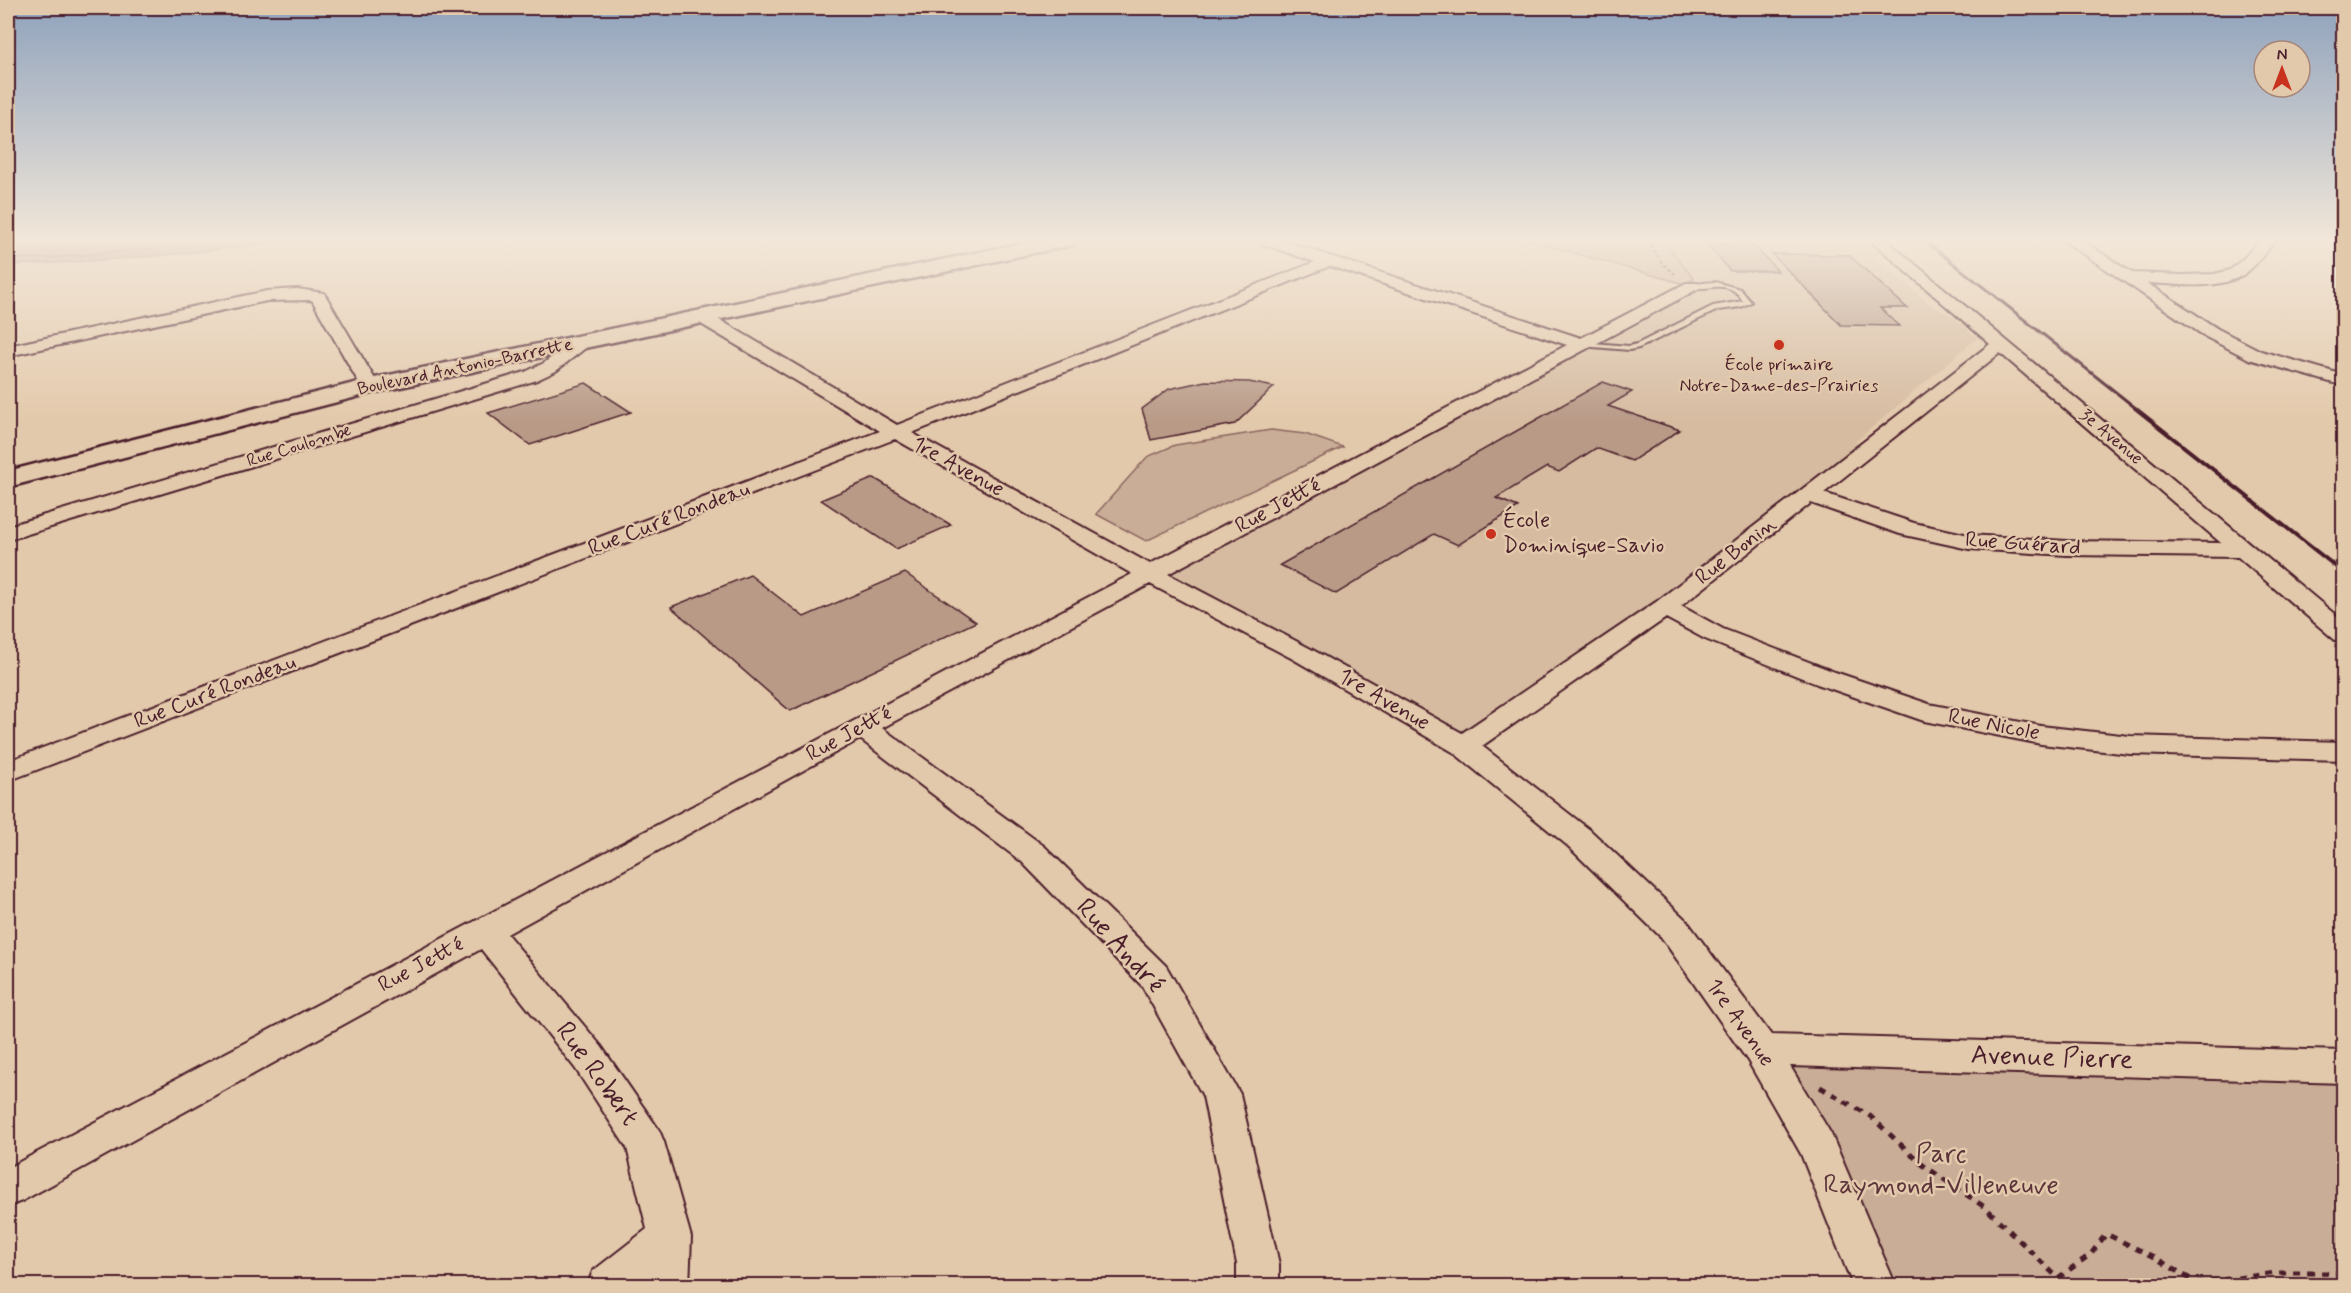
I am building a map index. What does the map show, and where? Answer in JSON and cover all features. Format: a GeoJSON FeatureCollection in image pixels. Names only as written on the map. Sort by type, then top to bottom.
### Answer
{"type":"FeatureCollection","features":[{"type":"Feature","properties":{"kind":"street"},"geometry":{"type":"LineString","coordinates":[[8,351],[247,300]]}},
{"type":"Feature","properties":{"kind":"street"},"geometry":{"type":"LineString","coordinates":[[321,300],[370,386]]}},
{"type":"Feature","properties":{"kind":"street","name":"Boulevard Antonio-Barrette"},"geometry":{"type":"LineString","coordinates":[[8,479],[370,386],[781,300]]}},
{"type":"Feature","properties":{"kind":"street","name":"Rue Curé Rondeau"},"geometry":{"type":"LineString","coordinates":[[8,771],[896,432],[1231,300]]}},
{"type":"Feature","properties":{"kind":"street"},"geometry":{"type":"LineString","coordinates":[[1446,300],[1581,344]]}},
{"type":"Feature","properties":{"kind":"street","name":"Rue Jetté"},"geometry":{"type":"LineString","coordinates":[[8,1188],[862,727],[1663,300]]}},
{"type":"Feature","properties":{"kind":"street","name":"3e Avenue"},"geometry":{"type":"LineString","coordinates":[[1949,300],[2246,550],[2343,635]]}},
{"type":"Feature","properties":{"kind":"street"},"geometry":{"type":"LineString","coordinates":[[2162,300],[2212,333],[2255,355],[2343,381]]}},
{"type":"Feature","properties":{"kind":"street","name":"1re Avenue"},"geometry":{"type":"LineString","coordinates":[[702,317],[896,432],[1150,574],[1302,654],[1463,746],[1579,838],[1674,929],[1761,1050],[1817,1146],[1875,1286]]}},
{"type":"Feature","properties":{"kind":"street","name":"Rue Coulombe"},"geometry":{"type":"LineString","coordinates":[[8,533],[531,376],[550,367],[582,342]]}},
{"type":"Feature","properties":{"kind":"street","name":"Rue Bonin"},"geometry":{"type":"LineString","coordinates":[[1463,746],[1665,607],[2001,344]]}},
{"type":"Feature","properties":{"kind":"street","name":"Rue Guérard"},"geometry":{"type":"LineString","coordinates":[[1808,495],[1908,529],[1969,542],[2067,548],[2246,550]]}},
{"type":"Feature","properties":{"kind":"street","name":"Rue Nicole"},"geometry":{"type":"LineString","coordinates":[[1665,607],[1714,634],[1826,678],[1924,712],[2041,735],[2130,745],[2343,751]]}},
{"type":"Feature","properties":{"kind":"street","name":"Rue André"},"geometry":{"type":"LineString","coordinates":[[862,727],[1033,854],[1154,976],[1221,1094],[1258,1264],[1258,1286]]}},
{"type":"Feature","properties":{"kind":"street","name":"Rue Robert"},"geometry":{"type":"LineString","coordinates":[[485,930],[588,1057],[645,1142],[670,1237],[668,1286]]}},
{"type":"Feature","properties":{"kind":"street","name":"Avenue Pierre"},"geometry":{"type":"LineString","coordinates":[[1761,1050],[2342,1069]]}},
{"type":"Feature","properties":{"kind":"street"},"geometry":{"type":"LineString","coordinates":[[608,1286],[670,1237]]}},
{"type":"Feature","properties":{"kind":"lane"},"geometry":{"type":"LineString","coordinates":[[1581,344],[1629,348],[1639,346],[1716,308],[1741,305],[1747,302],[1746,300]]}},
{"type":"Feature","properties":{"kind":"path"},"geometry":{"type":"LineString","coordinates":[[1810,1081],[1870,1116],[1923,1165],[1986,1208],[2058,1278],[2063,1286]]}},
{"type":"Feature","properties":{"kind":"path"},"geometry":{"type":"LineString","coordinates":[[2058,1278],[2091,1254],[2106,1234],[2154,1257],[2197,1283],[2276,1273],[2343,1273]]}},
{"type":"Feature","properties":{"kind":"shaded area","name":"École Dominique-Savio"},"geometry":{"type":"Polygon","coordinates":[[[1669,300],[1925,300],[1931,306],[1951,315],[1977,338],[1855,442],[1869,447],[1463,746],[1150,574],[1669,300]]]}},
{"type":"Feature","properties":{"kind":"green space"},"geometry":{"type":"Polygon","coordinates":[[[1271,430],[1305,434],[1343,447],[1146,541],[1096,514],[1147,457],[1175,445],[1271,430]]]}},
{"type":"Feature","properties":{"kind":"green space","name":"Parc Raymond-Villeneuve"},"geometry":{"type":"Polygon","coordinates":[[[1761,1050],[2344,1072],[2343,1285],[1863,1285],[1761,1050]]]}},
{"type":"Feature","properties":{"kind":"building"},"geometry":{"type":"Polygon","coordinates":[[[1817,300],[1899,300],[1907,308],[1880,308],[1899,326],[1841,325],[1817,300]]]}},
{"type":"Feature","properties":{"kind":"building"},"geometry":{"type":"Polygon","coordinates":[[[1205,381],[1249,382],[1274,387],[1235,424],[1151,440],[1142,409],[1169,389],[1205,381]]]}},
{"type":"Feature","properties":{"kind":"building"},"geometry":{"type":"Polygon","coordinates":[[[1603,382],[1632,392],[1608,406],[1680,430],[1632,461],[1596,448],[1559,472],[1547,467],[1496,498],[1518,507],[1458,545],[1434,534],[1336,594],[1280,565],[1603,382]]]}},
{"type":"Feature","properties":{"kind":"building"},"geometry":{"type":"Polygon","coordinates":[[[586,383],[631,412],[530,445],[488,413],[586,383]]]}},
{"type":"Feature","properties":{"kind":"building"},"geometry":{"type":"Polygon","coordinates":[[[874,478],[951,525],[896,549],[821,500],[874,478]]]}},
{"type":"Feature","properties":{"kind":"building"},"geometry":{"type":"Polygon","coordinates":[[[905,573],[976,622],[790,711],[671,607],[750,575],[804,617],[905,573]]]}},
{"type":"Feature","properties":{"kind":"railway"},"geometry":{"type":"LineString","coordinates":[[2000,300],[2137,409]]}},
{"type":"Feature","properties":{"kind":"railway"},"geometry":{"type":"LineString","coordinates":[[2135,408],[2344,573]]}},
{"type":"Feature","properties":{"kind":"place","name":"École primaire Notre-Dame-des-Prairies"},"geometry":{"type":"Point","coordinates":[1779,345]}},
{"type":"Feature","properties":{"kind":"place","name":"École Dominique-Savio"},"geometry":{"type":"Point","coordinates":[1491,534]}}]}
